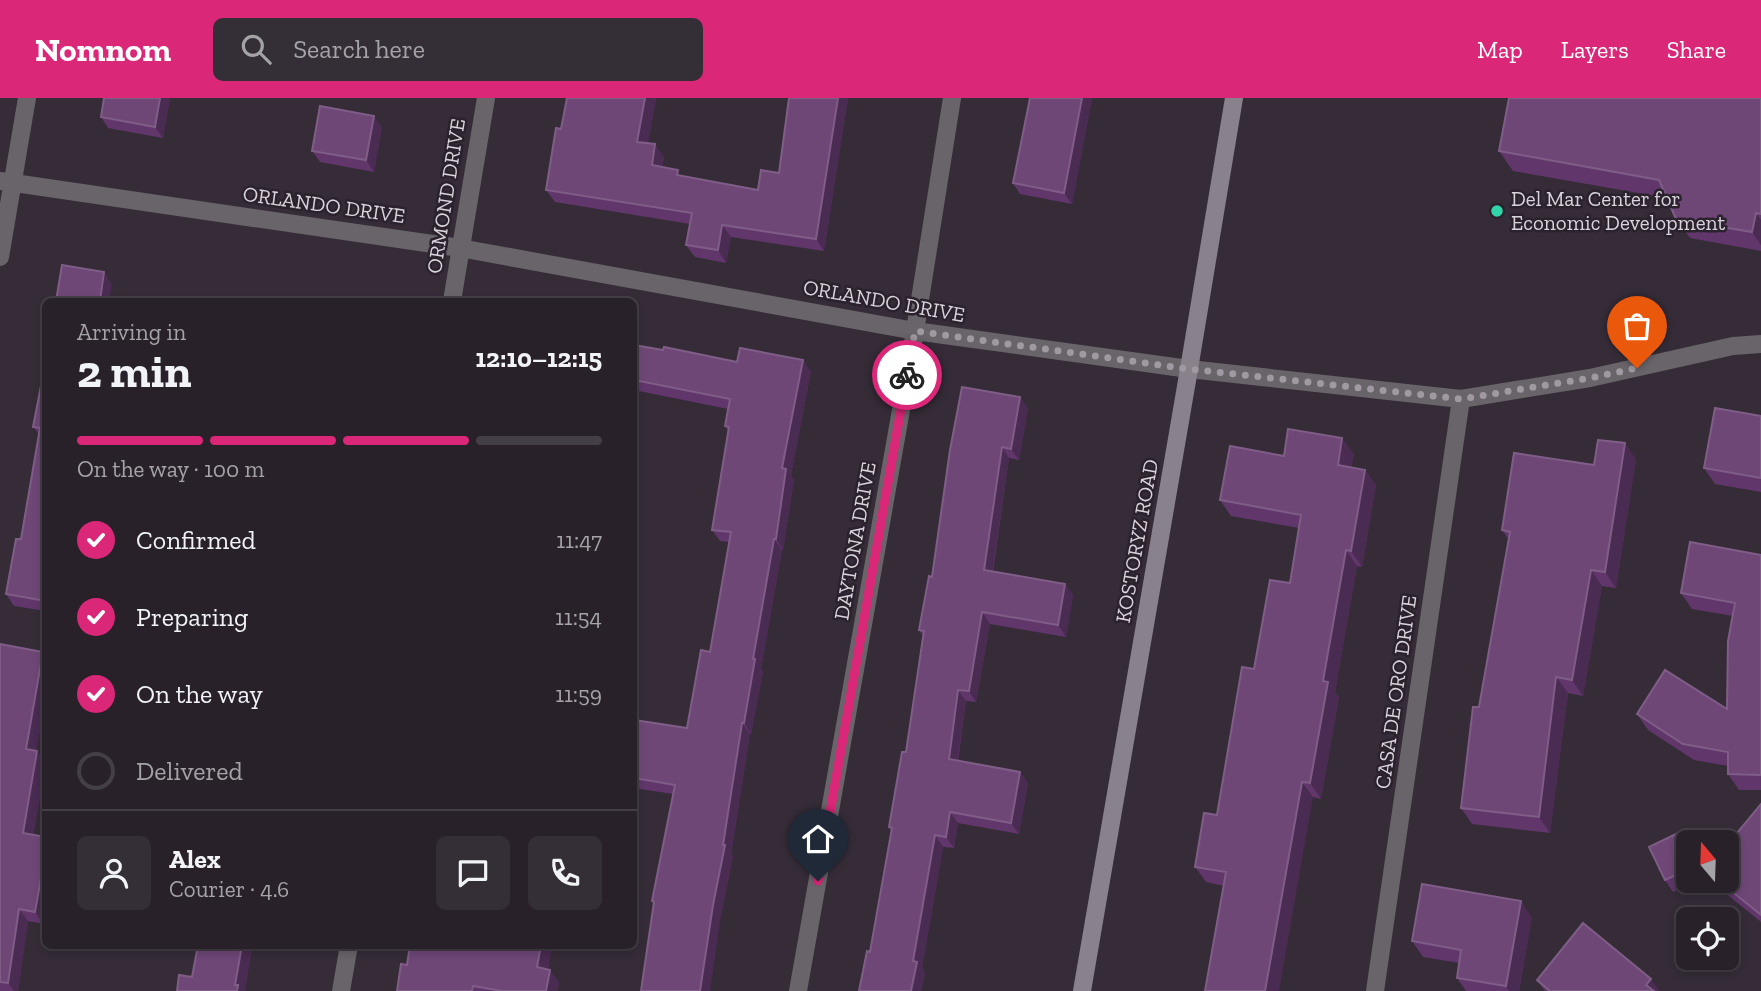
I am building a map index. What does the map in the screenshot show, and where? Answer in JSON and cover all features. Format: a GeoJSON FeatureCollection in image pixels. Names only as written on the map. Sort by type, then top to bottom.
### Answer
{"type":"FeatureCollection","features":[{"type":"Feature","properties":{"kind":"main road","name":"KOSTORYZ ROAD"},"geometry":{"type":"LineString","coordinates":[[1082,991],[1234,98]]}},
{"type":"Feature","properties":{"kind":"street"},"geometry":{"type":"LineString","coordinates":[[0,257],[6,182],[27,98]]}},
{"type":"Feature","properties":{"kind":"street","name":"ORMOND DRIVE"},"geometry":{"type":"LineString","coordinates":[[452,298],[486,98]]}},
{"type":"Feature","properties":{"kind":"street","name":"DAYTONA DRIVE"},"geometry":{"type":"LineString","coordinates":[[798,991],[915,331],[952,98]]}},
{"type":"Feature","properties":{"kind":"street","name":"ORLANDO DRIVE"},"geometry":{"type":"LineString","coordinates":[[6,182],[460,248],[915,331],[1189,369],[1461,399],[1590,378],[1733,346],[1761,344]]}},
{"type":"Feature","properties":{"kind":"street","name":"CASA DE ORO DRIVE"},"geometry":{"type":"LineString","coordinates":[[1375,991],[1461,399]]}},
{"type":"Feature","properties":{"kind":"street"},"geometry":{"type":"LineString","coordinates":[[341,991],[348,949]]}},
{"type":"Feature","properties":{"kind":"building"},"geometry":{"type":"Polygon","coordinates":[[[104,98],[160,98],[155,127],[101,117],[104,98]]]}},
{"type":"Feature","properties":{"kind":"building"},"geometry":{"type":"Polygon","coordinates":[[[567,98],[645,98],[637,142],[655,144],[652,165],[678,170],[677,175],[758,190],[761,170],[779,173],[789,98],[838,98],[816,239],[722,225],[718,250],[686,245],[692,213],[546,190],[556,128],[561,129],[567,98]]]}},
{"type":"Feature","properties":{"kind":"building"},"geometry":{"type":"Polygon","coordinates":[[[1030,98],[1082,98],[1064,193],[1013,183],[1030,98]]]}},
{"type":"Feature","properties":{"kind":"building"},"geometry":{"type":"Polygon","coordinates":[[[1509,98],[1761,98],[1761,214],[1756,213],[1752,232],[1676,219],[1659,180],[1499,151],[1509,98]]]}},
{"type":"Feature","properties":{"kind":"building"},"geometry":{"type":"Polygon","coordinates":[[[320,106],[374,116],[366,160],[312,151],[320,106]]]}},
{"type":"Feature","properties":{"kind":"building"},"geometry":{"type":"Polygon","coordinates":[[[62,265],[104,272],[100,298],[56,298],[62,265]]]}},
{"type":"Feature","properties":{"kind":"building"},"geometry":{"type":"Polygon","coordinates":[[[637,346],[663,350],[664,347],[737,362],[740,348],[803,360],[782,468],[786,469],[776,539],[742,723],[700,991],[641,991],[654,902],[652,901],[675,785],[637,779],[637,720],[687,728],[701,650],[710,652],[731,532],[712,530],[729,427],[725,426],[730,399],[637,381],[637,346]]]}},
{"type":"Feature","properties":{"kind":"building"},"geometry":{"type":"Polygon","coordinates":[[[42,381],[42,600],[6,594],[16,539],[21,539],[40,428],[33,427],[42,381]]]}},
{"type":"Feature","properties":{"kind":"building"},"geometry":{"type":"Polygon","coordinates":[[[962,387],[1020,397],[1011,449],[1002,447],[984,570],[1065,584],[1058,625],[982,612],[969,691],[958,690],[949,759],[1020,772],[1011,823],[950,812],[946,837],[935,835],[913,961],[917,962],[911,991],[859,991],[867,951],[870,952],[892,828],[889,827],[902,752],[906,752],[924,631],[919,630],[929,576],[932,577],[962,387]]]}},
{"type":"Feature","properties":{"kind":"building"},"geometry":{"type":"Polygon","coordinates":[[[1715,408],[1761,416],[1761,478],[1704,468],[1715,408]]]}},
{"type":"Feature","properties":{"kind":"building"},"geometry":{"type":"Polygon","coordinates":[[[1288,429],[1342,438],[1338,465],[1365,470],[1351,551],[1346,550],[1323,681],[1328,682],[1310,783],[1302,782],[1265,991],[1205,991],[1226,872],[1195,867],[1204,813],[1217,815],[1242,667],[1254,669],[1270,580],[1290,583],[1301,515],[1220,500],[1230,446],[1284,456],[1288,429]]]}},
{"type":"Feature","properties":{"kind":"building"},"geometry":{"type":"Polygon","coordinates":[[[1598,440],[1625,443],[1605,572],[1591,570],[1572,680],[1556,677],[1539,817],[1461,808],[1473,707],[1479,707],[1510,532],[1502,530],[1514,453],[1594,465],[1598,440]]]}},
{"type":"Feature","properties":{"kind":"building"},"geometry":{"type":"Polygon","coordinates":[[[1690,542],[1761,555],[1761,775],[1728,774],[1728,752],[1683,744],[1637,714],[1665,670],[1727,709],[1728,641],[1735,603],[1681,593],[1690,542]]]}},
{"type":"Feature","properties":{"kind":"building"},"geometry":{"type":"Polygon","coordinates":[[[0,644],[42,652],[26,749],[37,751],[23,833],[42,836],[42,873],[35,912],[19,909],[8,983],[0,982],[0,644]]]}},
{"type":"Feature","properties":{"kind":"building"},"geometry":{"type":"Polygon","coordinates":[[[1761,804],[1761,915],[1734,893],[1740,892],[1739,830],[1761,804]]]}},
{"type":"Feature","properties":{"kind":"building"},"geometry":{"type":"Polygon","coordinates":[[[1676,834],[1676,875],[1665,880],[1649,847],[1676,834]]]}},
{"type":"Feature","properties":{"kind":"building"},"geometry":{"type":"Polygon","coordinates":[[[1422,884],[1521,901],[1506,986],[1457,978],[1461,950],[1412,941],[1422,884]]]}},
{"type":"Feature","properties":{"kind":"building"},"geometry":{"type":"Polygon","coordinates":[[[1583,923],[1651,979],[1646,985],[1654,991],[1550,991],[1537,980],[1583,923]]]}},
{"type":"Feature","properties":{"kind":"building"},"geometry":{"type":"Polygon","coordinates":[[[197,949],[241,949],[235,985],[238,985],[237,991],[177,991],[179,975],[192,977],[197,949]]]}},
{"type":"Feature","properties":{"kind":"building"},"geometry":{"type":"Polygon","coordinates":[[[409,949],[540,949],[537,967],[550,970],[546,991],[502,991],[473,986],[472,991],[397,991],[401,964],[407,965],[409,949]]]}},
{"type":"Feature","properties":{"kind":"way so far"},"geometry":{"type":"LineString","coordinates":[[907,375],[915,331],[1189,369],[1461,399],[1637,368]]}},
{"type":"Feature","properties":{"kind":"place","name":"Del Mar Center for Economic Development"},"geometry":{"type":"Point","coordinates":[1497,211]}},
{"type":"Feature","properties":{"kind":"route"},"geometry":{"type":"LineString","coordinates":[[818,881],[907,375]]}}]}
